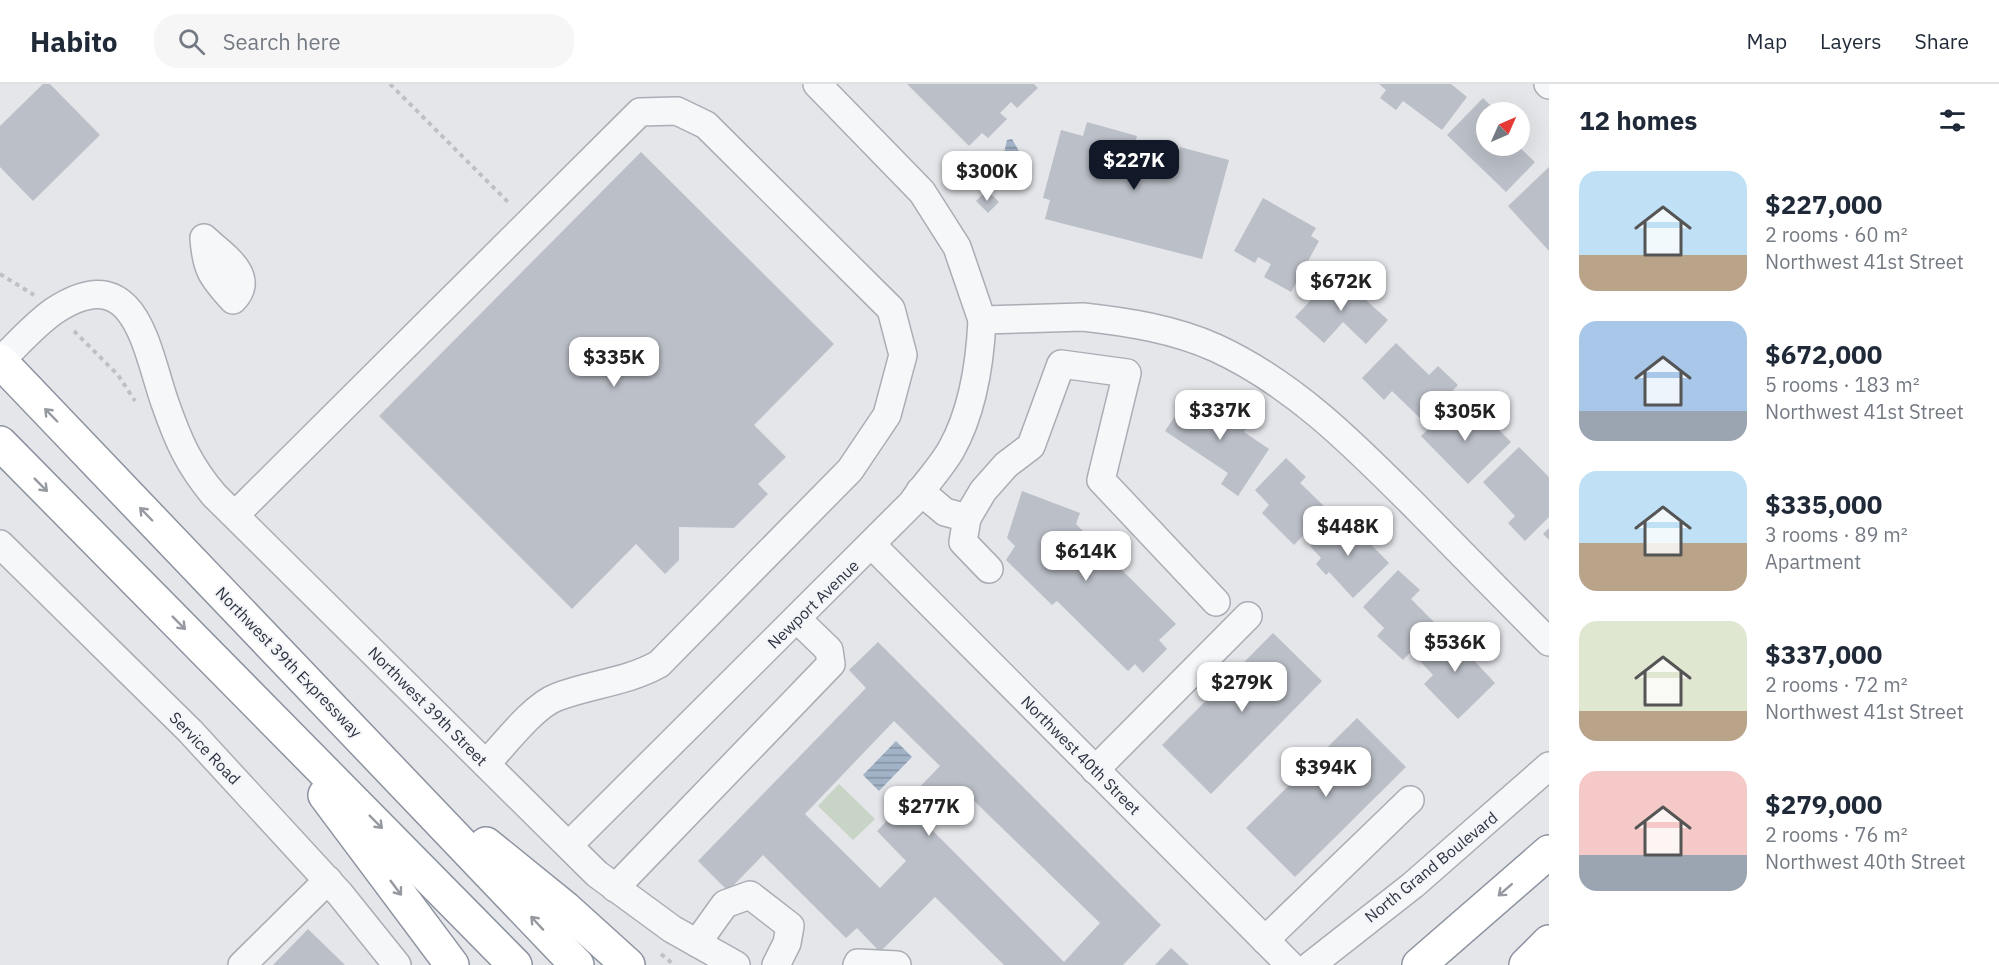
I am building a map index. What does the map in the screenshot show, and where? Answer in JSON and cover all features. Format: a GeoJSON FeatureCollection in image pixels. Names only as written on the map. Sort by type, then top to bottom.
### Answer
{"type":"FeatureCollection","features":[{"type":"Feature","properties":{"kind":"highway","name":"Northwest 39th Expressway"},"geometry":{"type":"LineString","coordinates":[[0,361],[577,965]]}},
{"type":"Feature","properties":{"kind":"highway"},"geometry":{"type":"LineString","coordinates":[[0,443],[515,965]]}},
{"type":"Feature","properties":{"kind":"highway"},"geometry":{"type":"LineString","coordinates":[[246,690],[452,965]]}},
{"type":"Feature","properties":{"kind":"highway"},"geometry":{"type":"LineString","coordinates":[[389,766],[565,908],[628,965]]}},
{"type":"Feature","properties":{"kind":"highway"},"geometry":{"type":"LineString","coordinates":[[1419,965],[1549,852]]}},
{"type":"Feature","properties":{"kind":"highway"},"geometry":{"type":"LineString","coordinates":[[1526,965],[1549,942]]}},
{"type":"Feature","properties":{"kind":"street"},"geometry":{"type":"LineString","coordinates":[[817,84],[922,192],[957,247],[982,320],[1083,317],[1100,319],[1148,326],[1215,348],[1293,393],[1352,443],[1549,642]]}},
{"type":"Feature","properties":{"kind":"street"},"geometry":{"type":"LineString","coordinates":[[236,516],[640,112],[677,111],[706,124],[891,309],[903,355],[887,415],[850,470],[659,664],[642,674],[556,697],[544,705],[486,764]]}},
{"type":"Feature","properties":{"kind":"street","name":"Northwest 39th Street"},"geometry":{"type":"LineString","coordinates":[[0,361],[53,312],[76,300],[103,296],[124,305],[140,325],[165,403],[189,463],[214,495],[615,888],[672,929],[736,965]]}},
{"type":"Feature","properties":{"kind":"street","name":"Newport Avenue"},"geometry":{"type":"LineString","coordinates":[[569,845],[872,545],[920,491],[950,452],[966,419],[980,354],[982,320]]}},
{"type":"Feature","properties":{"kind":"street"},"geometry":{"type":"LineString","coordinates":[[989,569],[963,542],[967,518],[983,491],[1006,465],[1031,446],[1061,364],[1127,374],[1101,480],[1216,602]]}},
{"type":"Feature","properties":{"kind":"street"},"geometry":{"type":"LineString","coordinates":[[920,491],[945,512],[967,518]]}},
{"type":"Feature","properties":{"kind":"street","name":"Service Road"},"geometry":{"type":"LineString","coordinates":[[0,544],[190,730],[328,880],[397,965]]}},
{"type":"Feature","properties":{"kind":"street","name":"Northwest 40th Street"},"geometry":{"type":"LineString","coordinates":[[872,545],[1290,965]]}},
{"type":"Feature","properties":{"kind":"street"},"geometry":{"type":"LineString","coordinates":[[1095,770],[1248,616]]}},
{"type":"Feature","properties":{"kind":"street"},"geometry":{"type":"LineString","coordinates":[[615,888],[831,664],[829,650],[797,620]]}},
{"type":"Feature","properties":{"kind":"street","name":"North Grand Boulevard"},"geometry":{"type":"LineString","coordinates":[[1311,965],[1436,866],[1549,766]]}},
{"type":"Feature","properties":{"kind":"street"},"geometry":{"type":"LineString","coordinates":[[1265,940],[1410,800]]}},
{"type":"Feature","properties":{"kind":"street"},"geometry":{"type":"LineString","coordinates":[[242,965],[328,880]]}},
{"type":"Feature","properties":{"kind":"street"},"geometry":{"type":"LineString","coordinates":[[697,943],[725,904],[750,895],[790,926],[787,943],[776,965]]}},
{"type":"Feature","properties":{"kind":"street"},"geometry":{"type":"LineString","coordinates":[[857,965],[897,965]]}},
{"type":"Feature","properties":{"kind":"path"},"geometry":{"type":"LineString","coordinates":[[390,84],[516,210]]}},
{"type":"Feature","properties":{"kind":"path"},"geometry":{"type":"LineString","coordinates":[[0,274],[28,290]]}},
{"type":"Feature","properties":{"kind":"green space"},"geometry":{"type":"Polygon","coordinates":[[[839,784],[875,819],[853,840],[818,806],[839,784]]]}},
{"type":"Feature","properties":{"kind":"water"},"geometry":{"type":"Polygon","coordinates":[[[1012,139],[1030,170],[1019,185],[1020,189],[1015,190],[1009,181],[1007,170],[998,163],[1004,153],[1007,140],[1012,139]]]}},
{"type":"Feature","properties":{"kind":"water"},"geometry":{"type":"Polygon","coordinates":[[[896,741],[912,757],[879,791],[863,775],[896,741]]]}},
{"type":"Feature","properties":{"kind":"building"},"geometry":{"type":"Polygon","coordinates":[[[43,84],[50,84],[100,135],[33,201],[0,167],[0,126],[43,84]]]}},
{"type":"Feature","properties":{"kind":"building"},"geometry":{"type":"Polygon","coordinates":[[[907,84],[1034,84],[1038,88],[1017,108],[1011,102],[1000,113],[1007,119],[988,138],[982,133],[969,146],[907,84]]]}},
{"type":"Feature","properties":{"kind":"building"},"geometry":{"type":"Polygon","coordinates":[[[1379,84],[1451,84],[1467,97],[1442,130],[1403,101],[1396,110],[1380,98],[1386,90],[1379,84]]]}},
{"type":"Feature","properties":{"kind":"building"},"geometry":{"type":"Polygon","coordinates":[[[1476,105],[1476,156],[1529,156],[1535,162],[1506,192],[1447,135],[1476,105]]]}},
{"type":"Feature","properties":{"kind":"building"},"geometry":{"type":"Polygon","coordinates":[[[1087,122],[1137,136],[1133,149],[1177,161],[1180,147],[1229,160],[1202,259],[1045,219],[1050,200],[1043,198],[1061,130],[1083,136],[1087,122]]]}},
{"type":"Feature","properties":{"kind":"building"},"geometry":{"type":"Polygon","coordinates":[[[641,152],[834,344],[754,425],[786,457],[758,484],[768,494],[734,528],[679,527],[679,560],[665,574],[636,544],[572,609],[379,416],[641,152]]]}},
{"type":"Feature","properties":{"kind":"building"},"geometry":{"type":"Polygon","coordinates":[[[1549,167],[1549,251],[1508,206],[1549,167]]]}},
{"type":"Feature","properties":{"kind":"building"},"geometry":{"type":"Polygon","coordinates":[[[987,190],[999,202],[988,213],[976,201],[987,190]]]}},
{"type":"Feature","properties":{"kind":"building"},"geometry":{"type":"Polygon","coordinates":[[[1263,198],[1316,228],[1311,236],[1319,241],[1291,292],[1264,277],[1271,264],[1258,257],[1255,263],[1234,251],[1263,198]]]}},
{"type":"Feature","properties":{"kind":"building"},"geometry":{"type":"Polygon","coordinates":[[[1336,273],[1388,320],[1366,344],[1343,322],[1324,343],[1295,317],[1336,273]]]}},
{"type":"Feature","properties":{"kind":"building"},"geometry":{"type":"Polygon","coordinates":[[[1396,343],[1429,375],[1438,366],[1458,385],[1423,421],[1392,391],[1384,400],[1362,378],[1396,343]]]}},
{"type":"Feature","properties":{"kind":"building"},"geometry":{"type":"Polygon","coordinates":[[[1188,397],[1220,418],[1230,404],[1253,419],[1244,432],[1269,449],[1238,496],[1221,484],[1228,473],[1165,431],[1188,397]]]}},
{"type":"Feature","properties":{"kind":"building"},"geometry":{"type":"Polygon","coordinates":[[[1457,401],[1484,429],[1491,422],[1511,442],[1468,484],[1421,436],[1457,401]]]}},
{"type":"Feature","properties":{"kind":"building"},"geometry":{"type":"Polygon","coordinates":[[[1519,447],[1549,477],[1549,517],[1525,541],[1508,523],[1515,516],[1483,482],[1519,447]]]}},
{"type":"Feature","properties":{"kind":"building"},"geometry":{"type":"Polygon","coordinates":[[[1286,458],[1306,477],[1300,483],[1328,510],[1294,545],[1262,513],[1269,505],[1255,490],[1286,458]]]}},
{"type":"Feature","properties":{"kind":"building"},"geometry":{"type":"Polygon","coordinates":[[[1022,491],[1080,513],[1076,524],[1176,624],[1159,640],[1167,649],[1143,673],[1135,664],[1128,671],[1057,601],[1052,605],[1006,560],[1015,546],[1007,538],[1022,491]]]}},
{"type":"Feature","properties":{"kind":"building"},"geometry":{"type":"Polygon","coordinates":[[[1342,515],[1389,563],[1353,598],[1329,572],[1326,575],[1316,564],[1321,558],[1310,546],[1342,515]]]}},
{"type":"Feature","properties":{"kind":"building"},"geometry":{"type":"Polygon","coordinates":[[[1549,528],[1549,540],[1543,534],[1549,528]]]}},
{"type":"Feature","properties":{"kind":"building"},"geometry":{"type":"Polygon","coordinates":[[[1398,570],[1420,590],[1411,599],[1437,625],[1403,660],[1377,636],[1384,628],[1363,607],[1398,570]]]}},
{"type":"Feature","properties":{"kind":"building"},"geometry":{"type":"Polygon","coordinates":[[[1455,625],[1475,646],[1468,654],[1495,683],[1458,719],[1424,684],[1433,675],[1419,660],[1455,625]]]}},
{"type":"Feature","properties":{"kind":"building"},"geometry":{"type":"Polygon","coordinates":[[[1273,633],[1322,681],[1211,794],[1162,745],[1273,633]]]}},
{"type":"Feature","properties":{"kind":"building"},"geometry":{"type":"Polygon","coordinates":[[[878,642],[1161,925],[1123,965],[1004,965],[935,897],[880,952],[857,928],[846,938],[763,855],[728,891],[698,861],[866,688],[849,670],[878,642]],[[894,721],[805,814],[880,888],[906,861],[877,831],[940,766],[894,721]],[[967,794],[932,830],[1064,962],[1100,923],[967,794]]]}},
{"type":"Feature","properties":{"kind":"building"},"geometry":{"type":"Polygon","coordinates":[[[1357,718],[1406,767],[1295,877],[1246,828],[1357,718]]]}},
{"type":"Feature","properties":{"kind":"building"},"geometry":{"type":"Polygon","coordinates":[[[308,929],[345,965],[273,965],[308,929]]]}},
{"type":"Feature","properties":{"kind":"building"},"geometry":{"type":"Polygon","coordinates":[[[1171,948],[1189,965],[1155,965],[1171,948]]]}}]}
